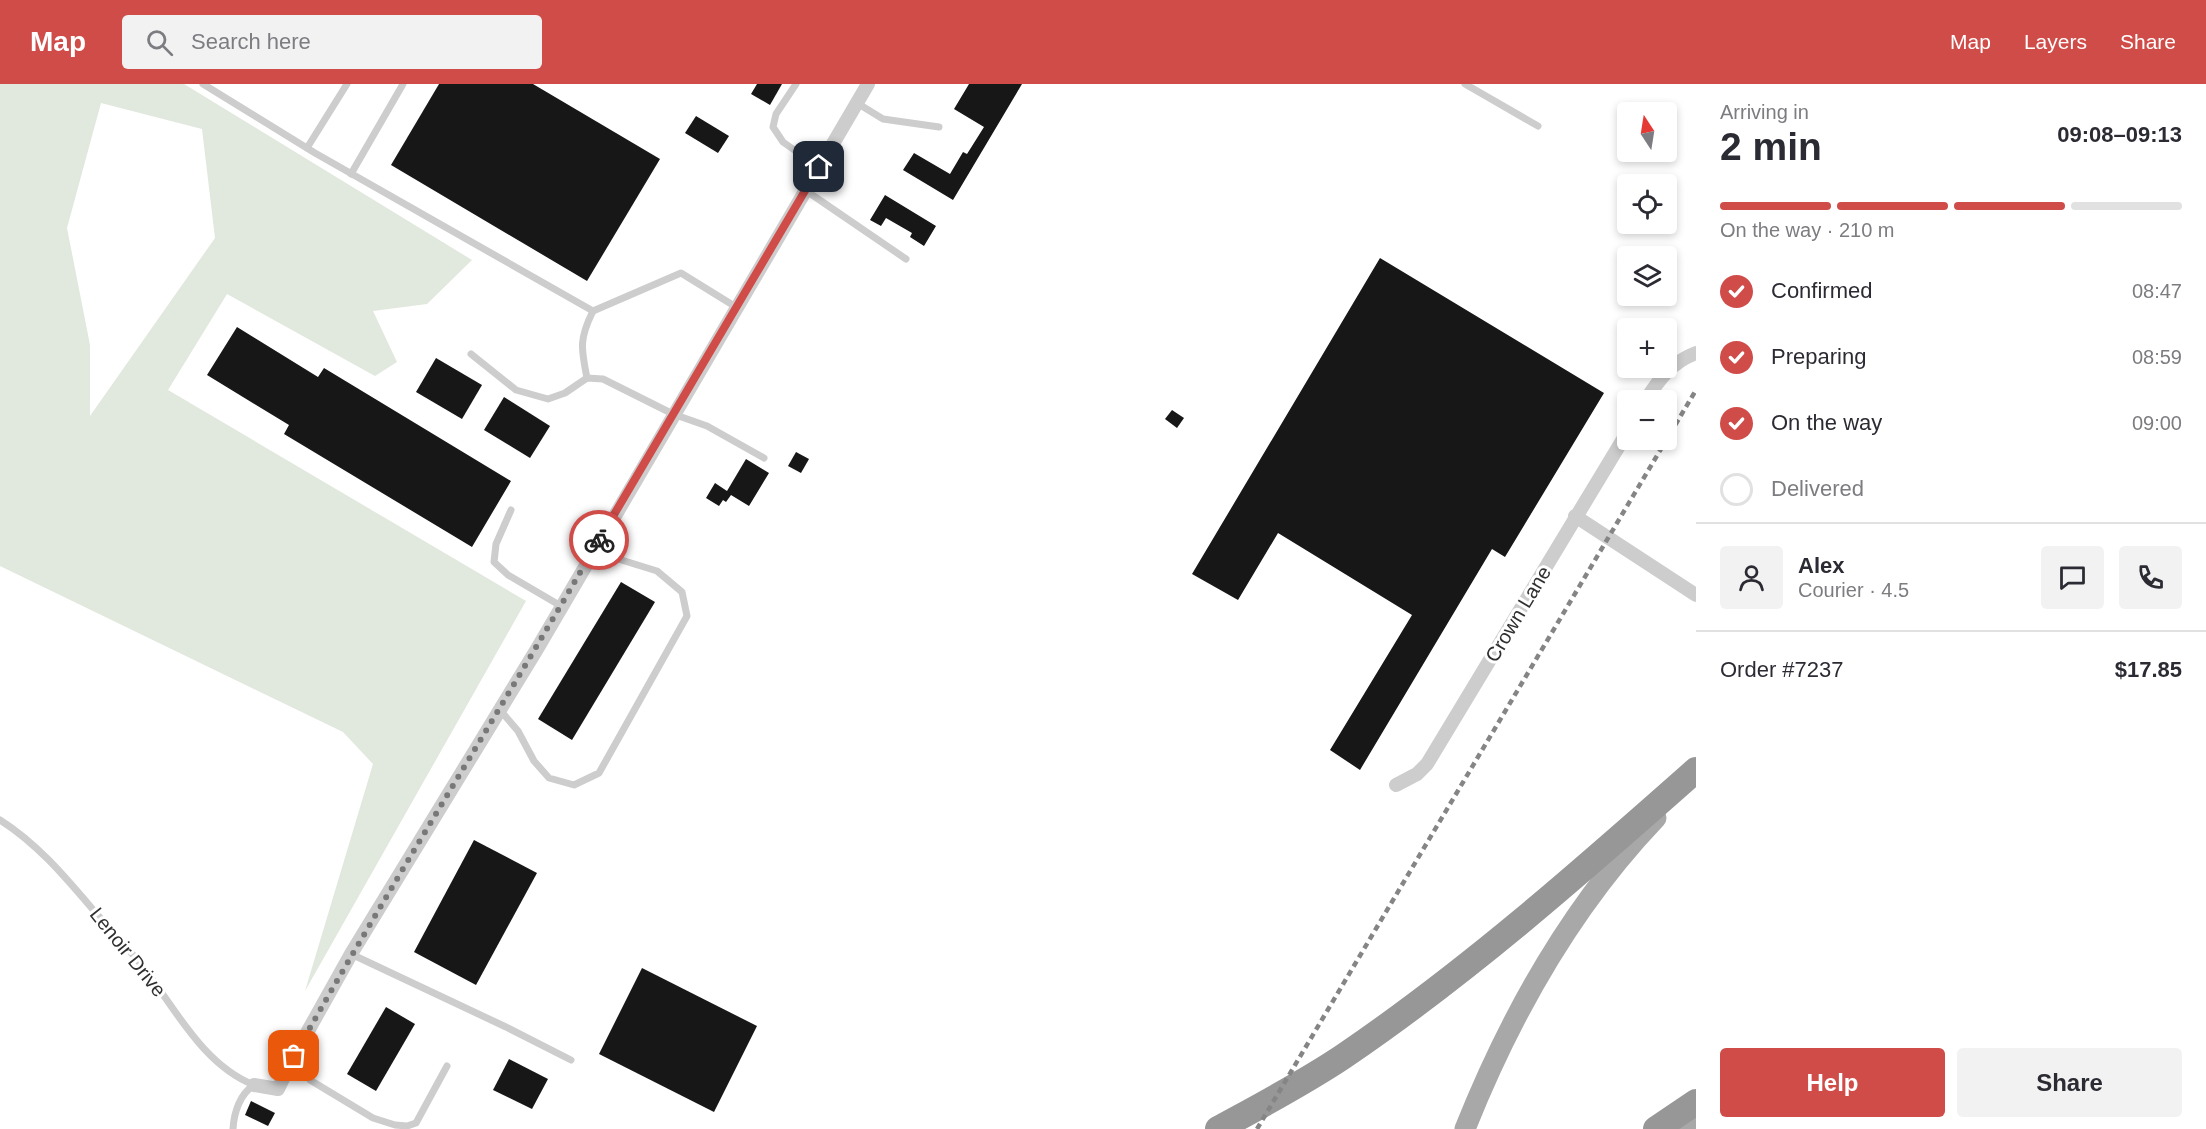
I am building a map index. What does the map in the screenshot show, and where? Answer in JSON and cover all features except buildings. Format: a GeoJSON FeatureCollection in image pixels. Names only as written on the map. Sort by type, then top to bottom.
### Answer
{"type":"FeatureCollection","features":[{"type":"Feature","properties":{"kind":"highway"},"geometry":{"type":"LineString","coordinates":[[1218,1129],[1313,1075],[1445,982],[1514,927],[1696,770]]}},
{"type":"Feature","properties":{"kind":"highway"},"geometry":{"type":"LineString","coordinates":[[1656,1129],[1696,1102]]}},
{"type":"Feature","properties":{"kind":"main road"},"geometry":{"type":"LineString","coordinates":[[1465,1129],[1511,1027],[1563,939],[1609,872],[1648,826],[1696,776]]}},
{"type":"Feature","properties":{"kind":"main road"},"geometry":{"type":"LineString","coordinates":[[1686,1129],[1696,1120]]}},
{"type":"Feature","properties":{"kind":"street"},"geometry":{"type":"LineString","coordinates":[[254,1085],[278,1089],[351,954],[500,710],[868,84]]}},
{"type":"Feature","properties":{"kind":"street"},"geometry":{"type":"LineString","coordinates":[[1653,390],[1674,364],[1696,353]]}},
{"type":"Feature","properties":{"kind":"street","name":"Crown Lane"},"geometry":{"type":"LineString","coordinates":[[1396,785],[1417,774],[1427,764],[1617,449]]}},
{"type":"Feature","properties":{"kind":"street"},"geometry":{"type":"LineString","coordinates":[[1575,516],[1696,595]]}},
{"type":"Feature","properties":{"kind":"lane"},"geometry":{"type":"LineString","coordinates":[[203,84],[351,174],[593,311]]}},
{"type":"Feature","properties":{"kind":"lane"},"geometry":{"type":"LineString","coordinates":[[307,148],[347,84]]}},
{"type":"Feature","properties":{"kind":"lane"},"geometry":{"type":"LineString","coordinates":[[351,174],[402,84]]}},
{"type":"Feature","properties":{"kind":"lane"},"geometry":{"type":"LineString","coordinates":[[796,84],[776,114],[773,127],[783,142],[819,167]]}},
{"type":"Feature","properties":{"kind":"lane"},"geometry":{"type":"LineString","coordinates":[[1465,84],[1538,126]]}},
{"type":"Feature","properties":{"kind":"lane"},"geometry":{"type":"LineString","coordinates":[[857,103],[883,118],[939,127]]}},
{"type":"Feature","properties":{"kind":"lane"},"geometry":{"type":"LineString","coordinates":[[805,190],[906,259]]}},
{"type":"Feature","properties":{"kind":"lane"},"geometry":{"type":"LineString","coordinates":[[587,378],[581,348],[584,328],[593,311],[681,273],[736,307]]}},
{"type":"Feature","properties":{"kind":"lane"},"geometry":{"type":"LineString","coordinates":[[471,354],[516,390],[548,399],[565,393],[587,378],[603,379],[673,414],[707,426],[764,458]]}},
{"type":"Feature","properties":{"kind":"lane"},"geometry":{"type":"LineString","coordinates":[[511,510],[496,544],[494,562],[508,575],[561,606]]}},
{"type":"Feature","properties":{"kind":"lane"},"geometry":{"type":"LineString","coordinates":[[500,710],[518,731],[534,761],[549,778],[574,785],[600,773],[687,616],[682,592],[657,571],[615,558],[597,545]]}},
{"type":"Feature","properties":{"kind":"lane","name":"Lenoir Drive"},"geometry":{"type":"LineString","coordinates":[[0,820],[36,847],[55,865],[142,966],[200,1043],[220,1064],[229,1072],[254,1085]]}},
{"type":"Feature","properties":{"kind":"lane"},"geometry":{"type":"LineString","coordinates":[[351,954],[571,1060]]}},
{"type":"Feature","properties":{"kind":"lane"},"geometry":{"type":"LineString","coordinates":[[294,1056],[310,1080],[373,1118],[407,1126],[416,1123],[447,1066]]}},
{"type":"Feature","properties":{"kind":"lane"},"geometry":{"type":"LineString","coordinates":[[233,1129],[242,1096],[254,1085]]}},
{"type":"Feature","properties":{"kind":"shaded area"},"geometry":{"type":"Polygon","coordinates":[[[0,84],[184,84],[472,260],[427,304],[373,311],[397,362],[375,376],[227,294],[168,390],[526,601],[305,991],[373,764],[343,732],[0,566],[0,84]],[[101,103],[67,228],[90,345],[90,416],[215,238],[202,129],[101,103]]]}},
{"type":"Feature","properties":{"kind":"railway"},"geometry":{"type":"LineString","coordinates":[[1257,1129],[1696,390]]}},
{"type":"Feature","properties":{"kind":"way so far"},"geometry":{"type":"LineString","coordinates":[[294,1056],[351,954],[537,649],[599,540]]}},
{"type":"Feature","properties":{"kind":"route"},"geometry":{"type":"LineString","coordinates":[[599,540],[819,167]]}}]}
